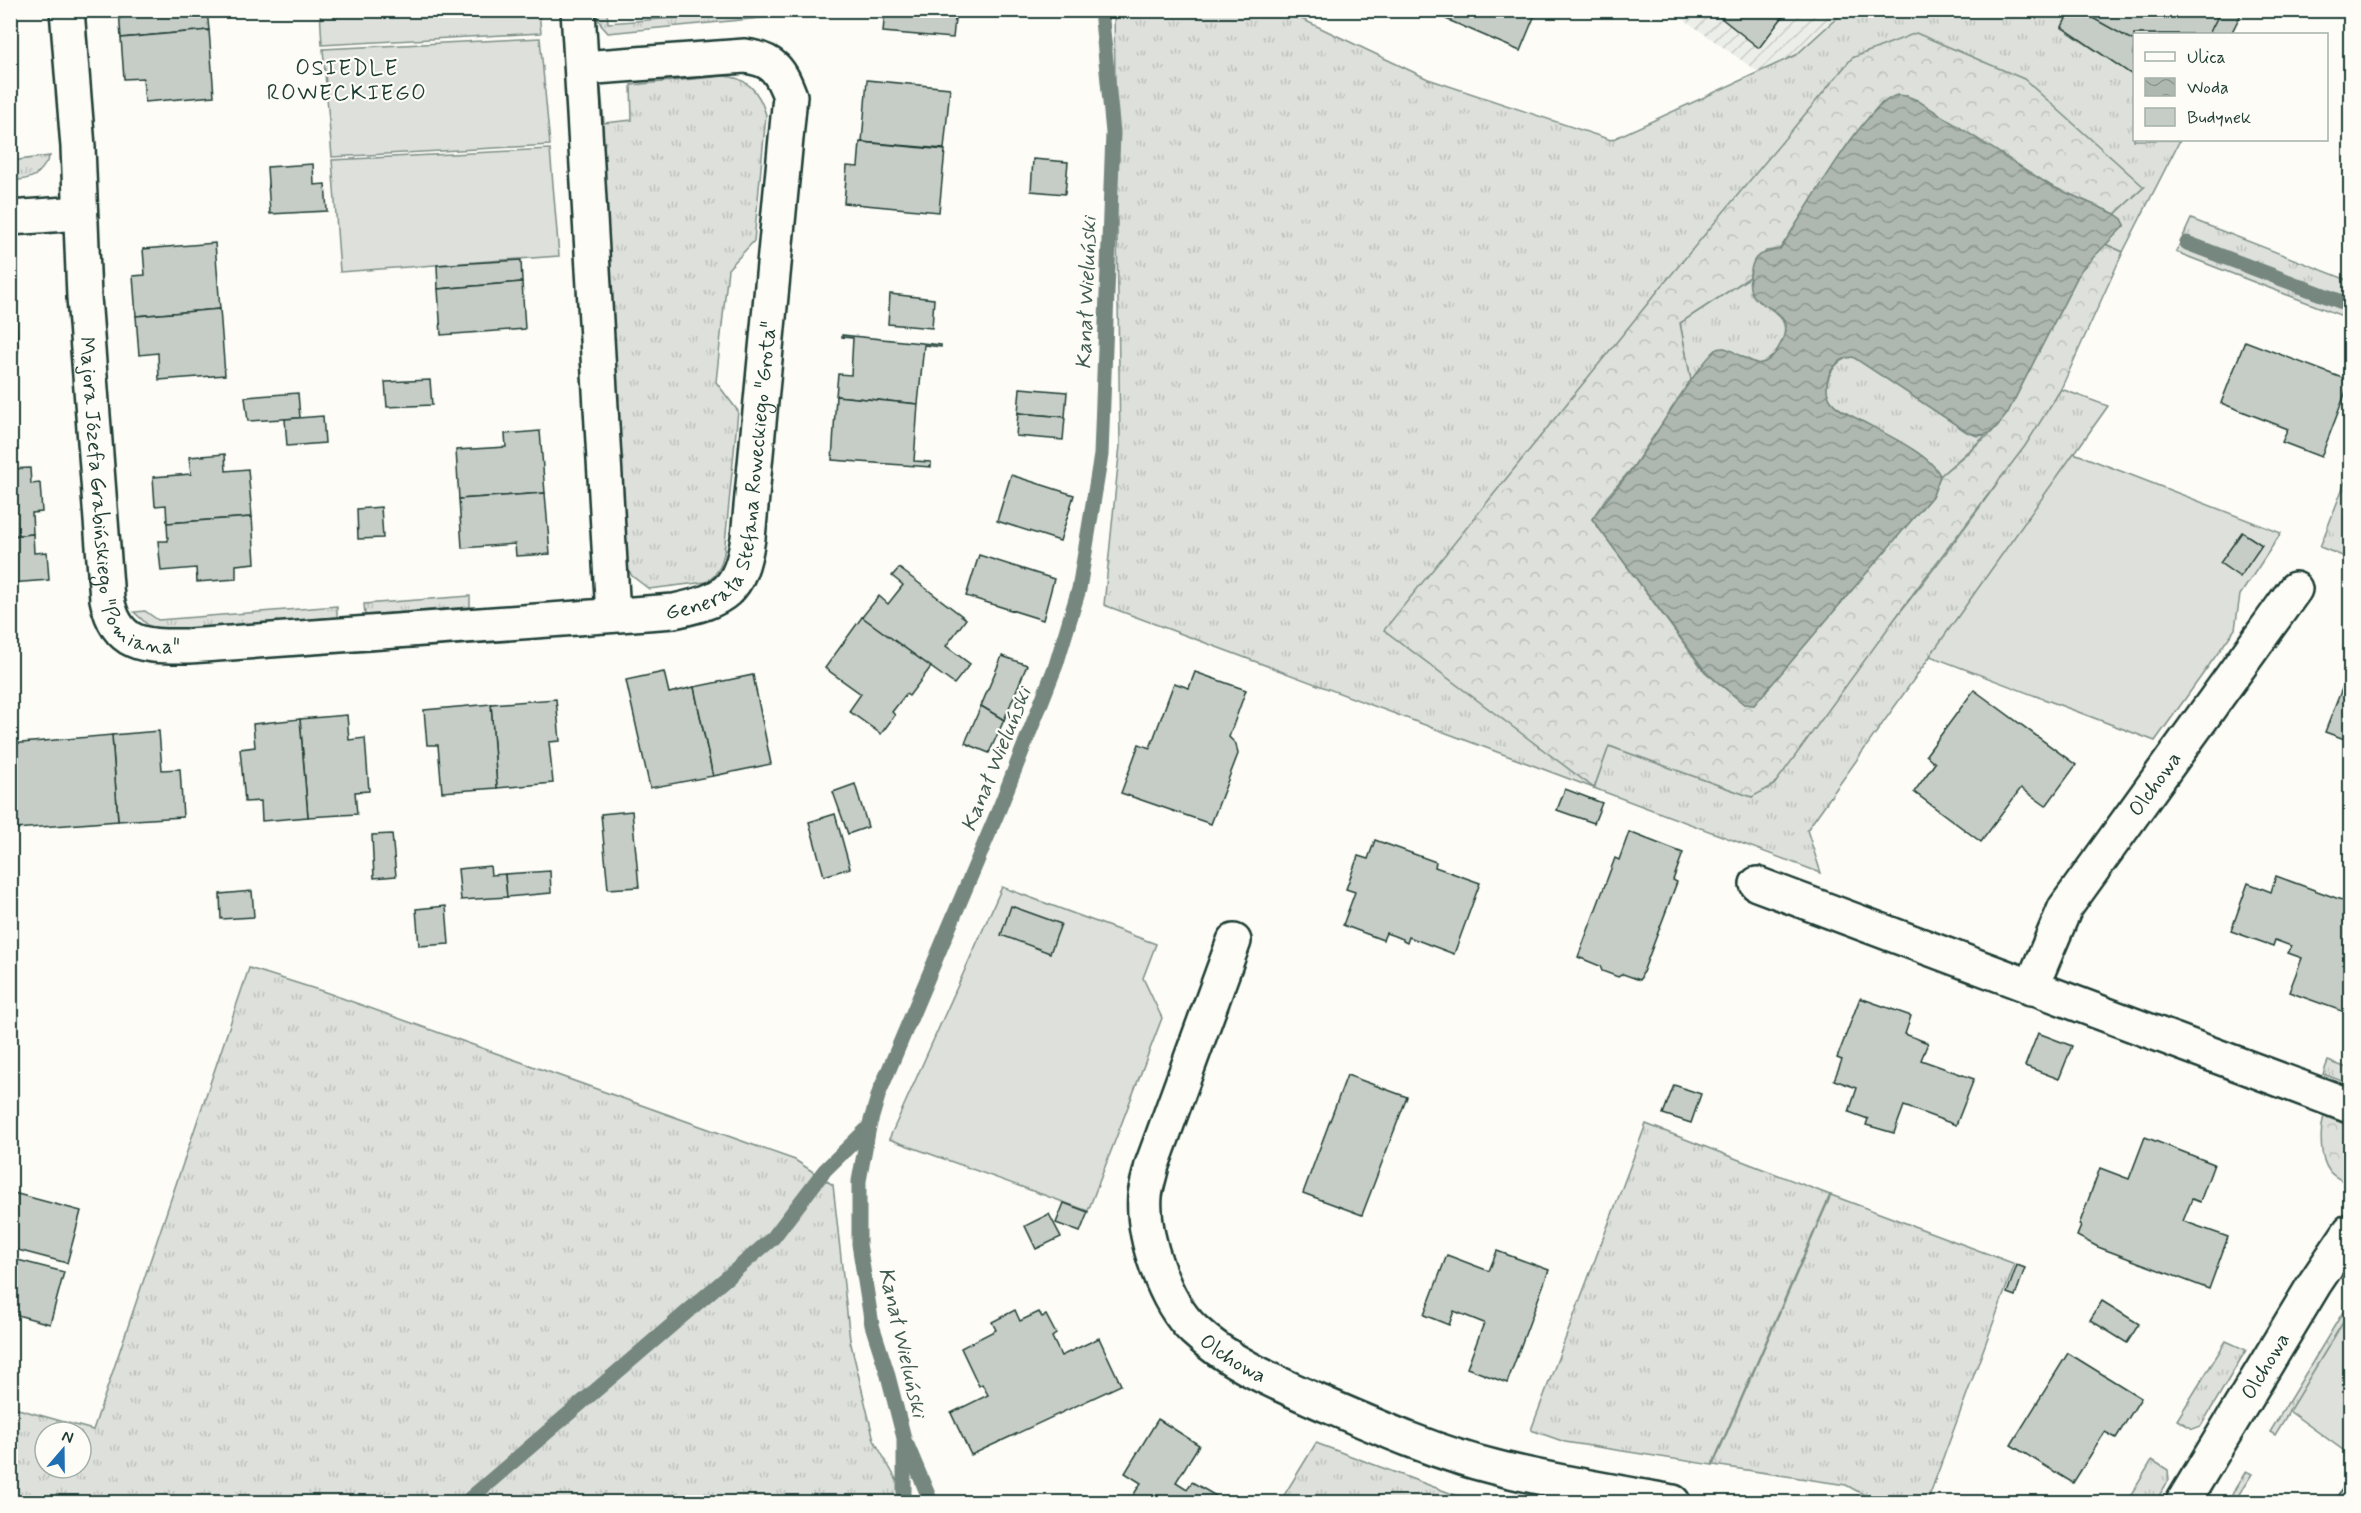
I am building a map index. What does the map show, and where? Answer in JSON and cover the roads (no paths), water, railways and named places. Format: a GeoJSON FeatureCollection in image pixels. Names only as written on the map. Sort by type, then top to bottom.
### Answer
{"type":"FeatureCollection","features":[{"type":"Feature","properties":{"kind":"street","name":"Majora Józefa Grabińskiego \"Pomiana\""},"geometry":{"type":"LineString","coordinates":[[67,10],[78,147],[80,213],[105,581],[110,615],[115,625],[125,635],[140,643],[189,646],[614,615]]}},
{"type":"Feature","properties":{"kind":"street","name":"Generała Stefana Roweckiego \"Grota\""},"geometry":{"type":"LineString","coordinates":[[578,10],[614,615],[674,611],[705,604],[726,593],[737,579],[745,558],[790,96],[783,77],[772,65],[762,59],[745,56],[582,68]]}},
{"type":"Feature","properties":{"kind":"street"},"geometry":{"type":"LineString","coordinates":[[10,218],[80,213]]}},
{"type":"Feature","properties":{"kind":"street","name":"Olchowa"},"geometry":{"type":"LineString","coordinates":[[2031,988],[2065,908],[2295,589]]}},
{"type":"Feature","properties":{"kind":"street"},"geometry":{"type":"LineString","coordinates":[[1757,884],[2350,1106]]}},
{"type":"Feature","properties":{"kind":"street","name":"Olchowa"},"geometry":{"type":"LineString","coordinates":[[1234,941],[1152,1165],[1145,1195],[1146,1226],[1156,1265],[1171,1298],[1192,1329],[1230,1359],[1270,1379],[1348,1414],[1434,1448],[1492,1467],[1673,1503]]}},
{"type":"Feature","properties":{"kind":"street","name":"Olchowa"},"geometry":{"type":"LineString","coordinates":[[2183,1503],[2315,1283],[2350,1231]]}},
{"type":"Feature","properties":{"kind":"water"},"geometry":{"type":"Polygon","coordinates":[[[1897,95],[1917,100],[2051,186],[2115,214],[2122,219],[2125,225],[2081,270],[2007,414],[1991,432],[1981,435],[1967,432],[1853,357],[1843,359],[1833,368],[1829,374],[1827,386],[1829,398],[1834,404],[1847,414],[1916,451],[1935,468],[1940,476],[1933,495],[1754,705],[1744,704],[1706,672],[1592,519],[1634,466],[1689,382],[1716,350],[1723,348],[1730,350],[1754,363],[1763,363],[1771,358],[1784,337],[1786,326],[1781,316],[1752,294],[1750,276],[1753,262],[1759,255],[1780,249],[1851,139],[1883,103],[1897,95]]]}},
{"type":"Feature","properties":{"kind":"waterway","name":"Kanał Wieluński"},"geometry":{"type":"LineString","coordinates":[[904,1502],[904,1438],[872,1325],[859,1244],[859,1181],[869,1127],[879,1093],[1000,807],[1056,665],[1079,589],[1101,455],[1113,133],[1101,10]]}},
{"type":"Feature","properties":{"kind":"waterway"},"geometry":{"type":"LineString","coordinates":[[2187,243],[2350,305]]}},
{"type":"Feature","properties":{"kind":"waterway"},"geometry":{"type":"LineString","coordinates":[[466,1502],[773,1238],[825,1170],[869,1127]]}},
{"type":"Feature","properties":{"kind":"waterway"},"geometry":{"type":"LineString","coordinates":[[907,1445],[931,1502]]}},
{"type":"Feature","properties":{"kind":"district","name":"OSIEDLE ROWECKIEGO"},"geometry":{"type":"Point","coordinates":[347,80]}}]}
